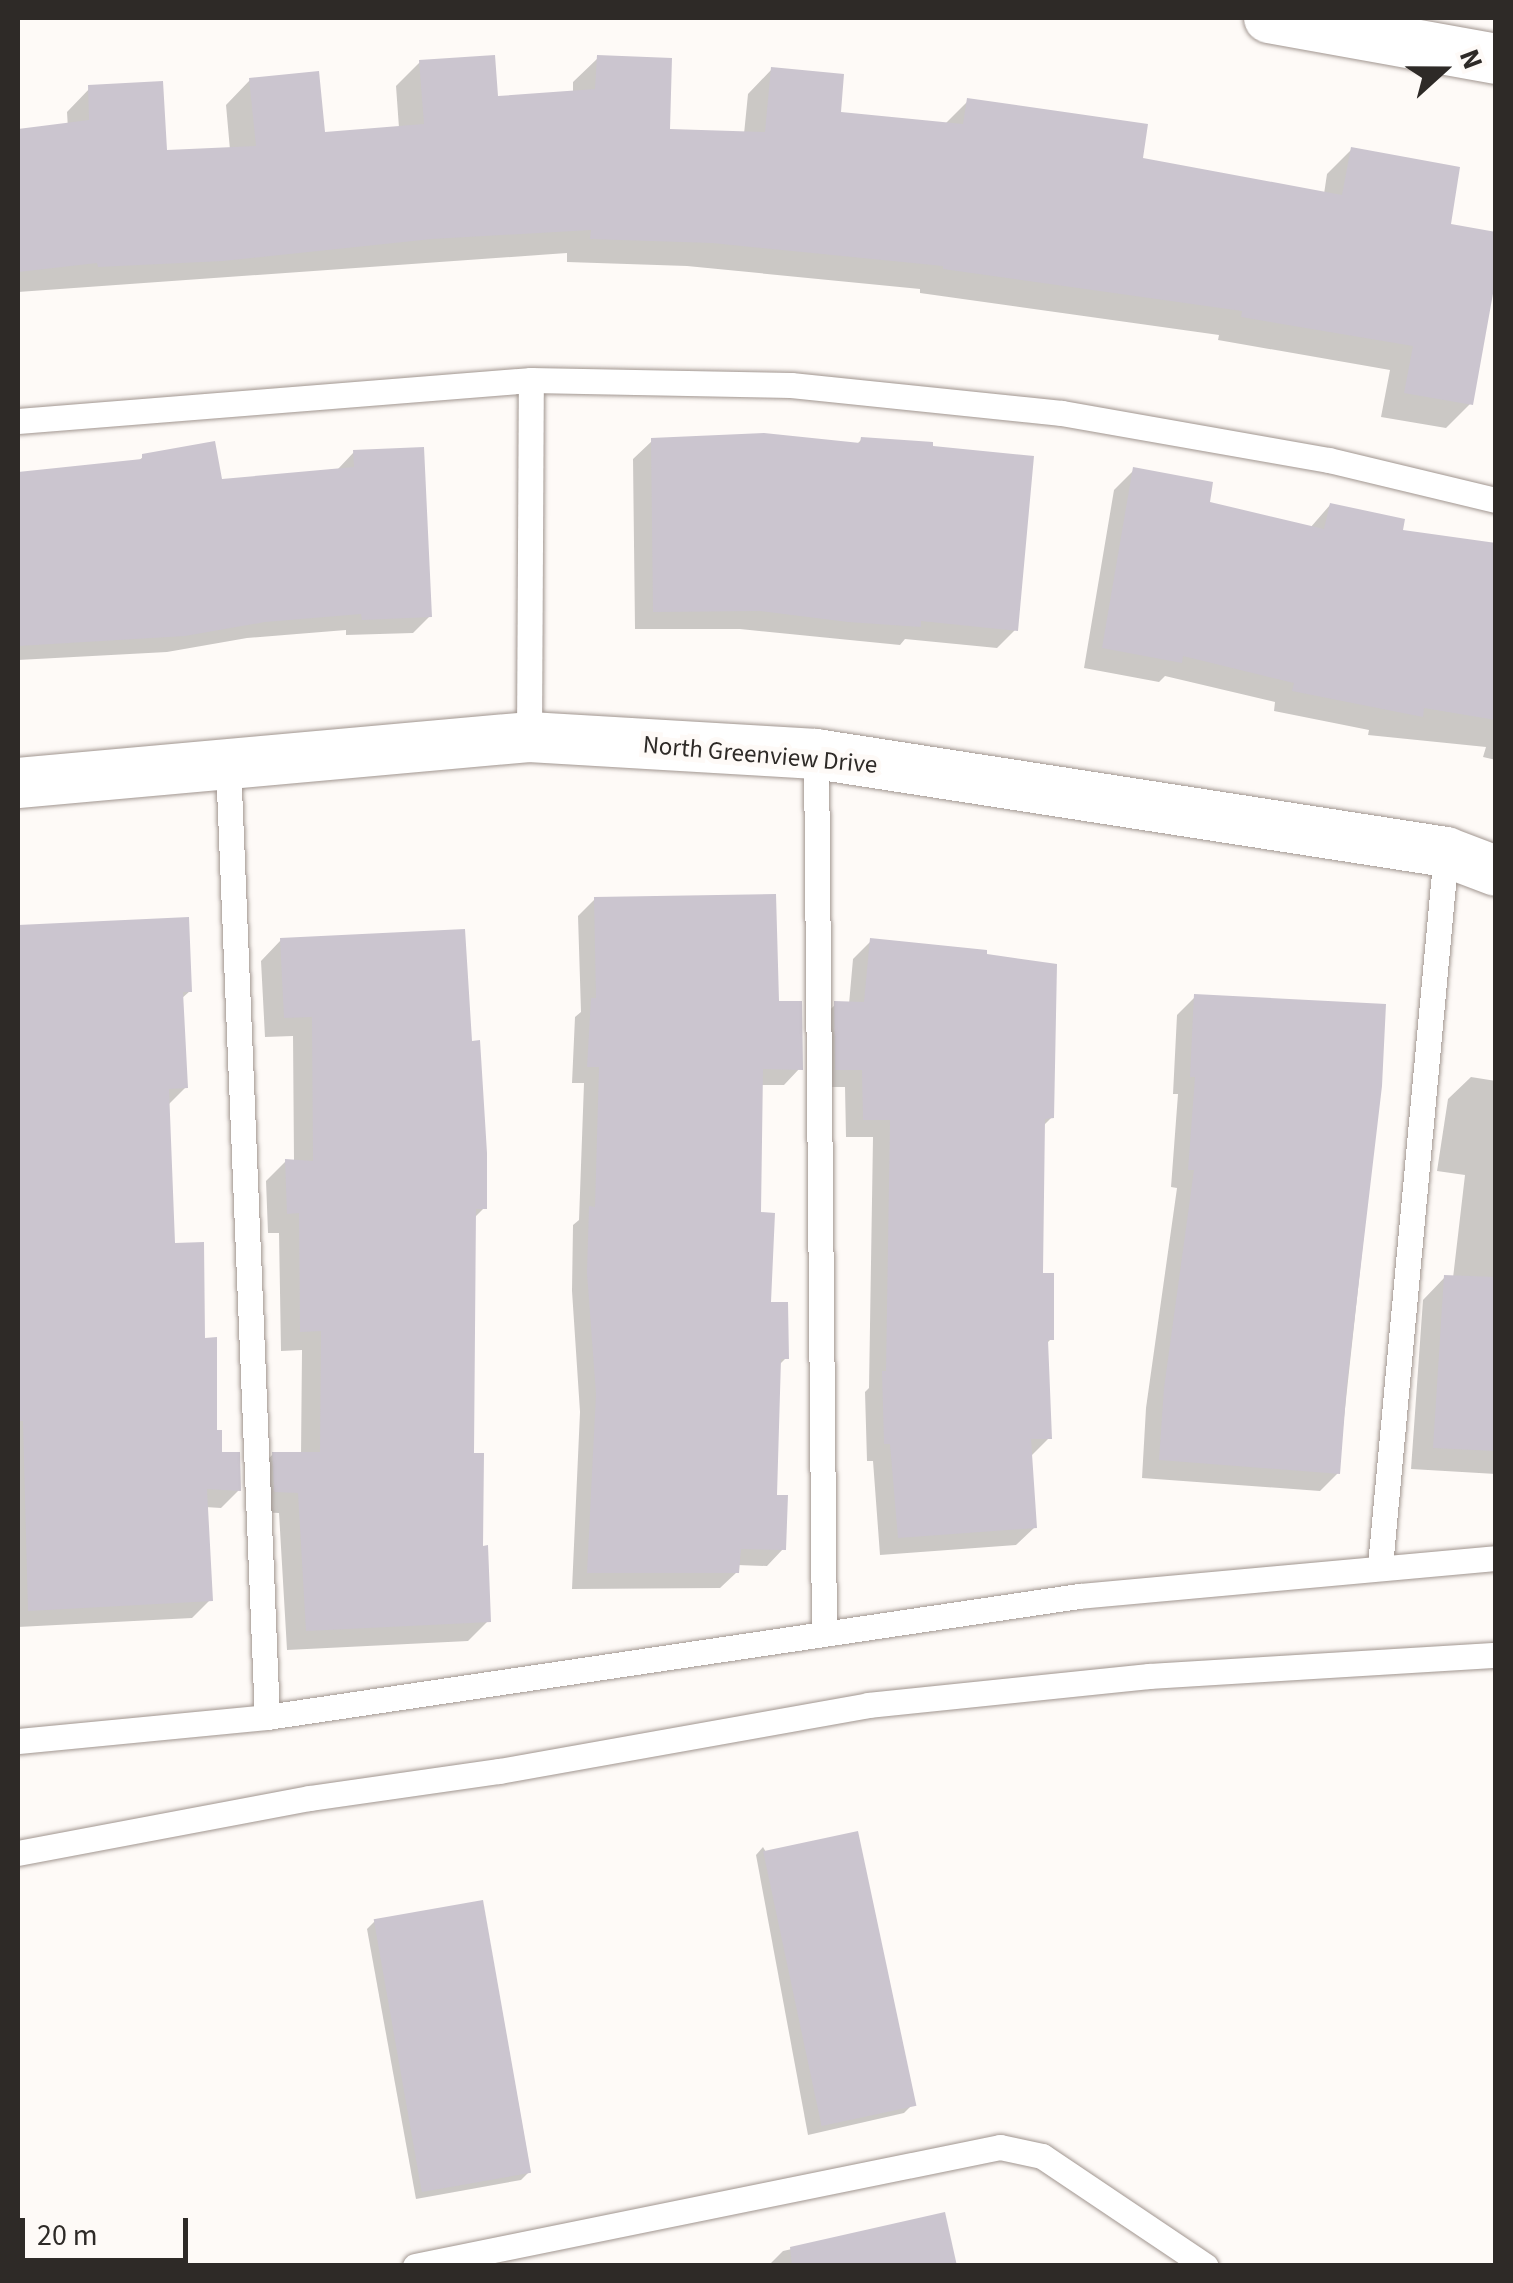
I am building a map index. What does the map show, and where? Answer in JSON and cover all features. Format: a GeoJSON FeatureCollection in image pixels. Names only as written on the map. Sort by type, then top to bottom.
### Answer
{"type":"FeatureCollection","features":[{"type":"Feature","properties":{"kind":"street"},"geometry":{"type":"LineString","coordinates":[[1270,18],[1496,59]]}},
{"type":"Feature","properties":{"kind":"street","name":"North Greenview Drive"},"geometry":{"type":"LineString","coordinates":[[18,783],[529,737],[816,754],[1446,852],[1496,871]]}},
{"type":"Feature","properties":{"kind":"lane"},"geometry":{"type":"LineString","coordinates":[[18,421],[531,380],[791,385],[1062,413],[1329,460],[1496,500]]}},
{"type":"Feature","properties":{"kind":"lane"},"geometry":{"type":"LineString","coordinates":[[529,737],[531,380]]}},
{"type":"Feature","properties":{"kind":"lane"},"geometry":{"type":"LineString","coordinates":[[816,754],[824,1632]]}},
{"type":"Feature","properties":{"kind":"lane"},"geometry":{"type":"LineString","coordinates":[[228,764],[268,1718]]}},
{"type":"Feature","properties":{"kind":"lane"},"geometry":{"type":"LineString","coordinates":[[1380,1566],[1446,852]]}},
{"type":"Feature","properties":{"kind":"lane"},"geometry":{"type":"LineString","coordinates":[[18,1740],[268,1718],[1079,1596],[1496,1558]]}},
{"type":"Feature","properties":{"kind":"lane"},"geometry":{"type":"LineString","coordinates":[[18,1853],[308,1798],[498,1771],[868,1704],[1149,1676],[1496,1656]]}},
{"type":"Feature","properties":{"kind":"lane"},"geometry":{"type":"LineString","coordinates":[[415,2266],[1000,2147],[1042,2156],[1206,2266]]}},
{"type":"Feature","properties":{"kind":"building"},"geometry":{"type":"Polygon","coordinates":[[[495,55],[498,96],[595,89],[597,55],[672,58],[670,129],[765,132],[771,67],[844,74],[841,112],[963,124],[967,98],[1148,124],[1143,158],[1342,195],[1351,147],[1460,167],[1451,224],[1496,232],[1496,277],[1473,405],[1404,393],[1413,346],[1241,317],[1242,311],[943,266],[712,243],[590,239],[591,230],[432,239],[223,261],[98,267],[97,263],[18,272],[18,129],[89,120],[88,85],[163,81],[167,150],[256,146],[249,78],[319,71],[325,132],[424,124],[419,60],[495,55]]]}},
{"type":"Feature","properties":{"kind":"building"},"geometry":{"type":"Polygon","coordinates":[[[764,433],[860,443],[861,437],[933,442],[933,446],[1034,456],[1018,631],[921,621],[921,627],[848,622],[760,611],[653,612],[651,438],[764,433]]]}},
{"type":"Feature","properties":{"kind":"building"},"geometry":{"type":"Polygon","coordinates":[[[215,441],[222,479],[354,467],[353,450],[424,447],[432,617],[362,620],[361,614],[265,622],[185,636],[18,646],[18,472],[142,459],[142,454],[215,441]]]}},
{"type":"Feature","properties":{"kind":"building"},"geometry":{"type":"Polygon","coordinates":[[[1133,467],[1213,482],[1210,502],[1324,529],[1330,503],[1405,519],[1403,530],[1496,543],[1496,720],[1424,708],[1423,717],[1292,691],[1294,683],[1183,656],[1182,663],[1102,648],[1133,467]]]}},
{"type":"Feature","properties":{"kind":"building"},"geometry":{"type":"Polygon","coordinates":[[[776,894],[779,1001],[802,1001],[803,1070],[763,1069],[761,1212],[775,1213],[771,1302],[788,1302],[789,1359],[781,1359],[777,1495],[788,1495],[786,1550],[741,1549],[739,1573],[587,1573],[596,1394],[587,1273],[589,1206],[595,1207],[599,1067],[587,1067],[591,998],[596,998],[594,897],[776,894]]]}},
{"type":"Feature","properties":{"kind":"building"},"geometry":{"type":"Polygon","coordinates":[[[189,917],[192,992],[183,992],[188,1088],[169,1089],[175,1243],[204,1242],[205,1338],[217,1337],[217,1430],[222,1430],[222,1452],[240,1452],[241,1491],[207,1489],[213,1601],[28,1611],[23,1421],[18,1421],[18,925],[189,917]]]}},
{"type":"Feature","properties":{"kind":"building"},"geometry":{"type":"Polygon","coordinates":[[[465,929],[472,1041],[480,1040],[487,1153],[487,1209],[476,1209],[474,1453],[484,1453],[483,1546],[488,1545],[491,1622],[306,1631],[298,1493],[274,1492],[272,1452],[320,1452],[321,1331],[300,1332],[299,1213],[287,1214],[285,1159],[313,1161],[312,1017],[284,1018],[280,938],[465,929]]]}},
{"type":"Feature","properties":{"kind":"building"},"geometry":{"type":"Polygon","coordinates":[[[870,938],[987,950],[987,954],[1057,964],[1054,1118],[1045,1119],[1043,1273],[1054,1273],[1054,1340],[1048,1340],[1052,1439],[1031,1439],[1037,1528],[898,1538],[890,1444],[884,1444],[882,1371],[886,1371],[890,1120],[863,1120],[862,1070],[835,1070],[834,1001],[864,1002],[870,938]]]}},
{"type":"Feature","properties":{"kind":"building"},"geometry":{"type":"Polygon","coordinates":[[[1194,994],[1386,1004],[1382,1086],[1340,1474],[1159,1460],[1164,1388],[1194,1170],[1188,1170],[1195,1077],[1190,1077],[1194,994]]]}},
{"type":"Feature","properties":{"kind":"building"},"geometry":{"type":"Polygon","coordinates":[[[1444,1275],[1496,1277],[1496,1451],[1433,1448],[1444,1275]]]}},
{"type":"Feature","properties":{"kind":"building"},"geometry":{"type":"Polygon","coordinates":[[[858,1831],[916,2106],[822,2126],[763,1851],[858,1831]]]}},
{"type":"Feature","properties":{"kind":"building"},"geometry":{"type":"Polygon","coordinates":[[[483,1900],[531,2173],[422,2192],[374,1919],[483,1900]]]}},
{"type":"Feature","properties":{"kind":"building"},"geometry":{"type":"Polygon","coordinates":[[[945,2212],[957,2266],[792,2266],[790,2247],[945,2212]]]}}]}
